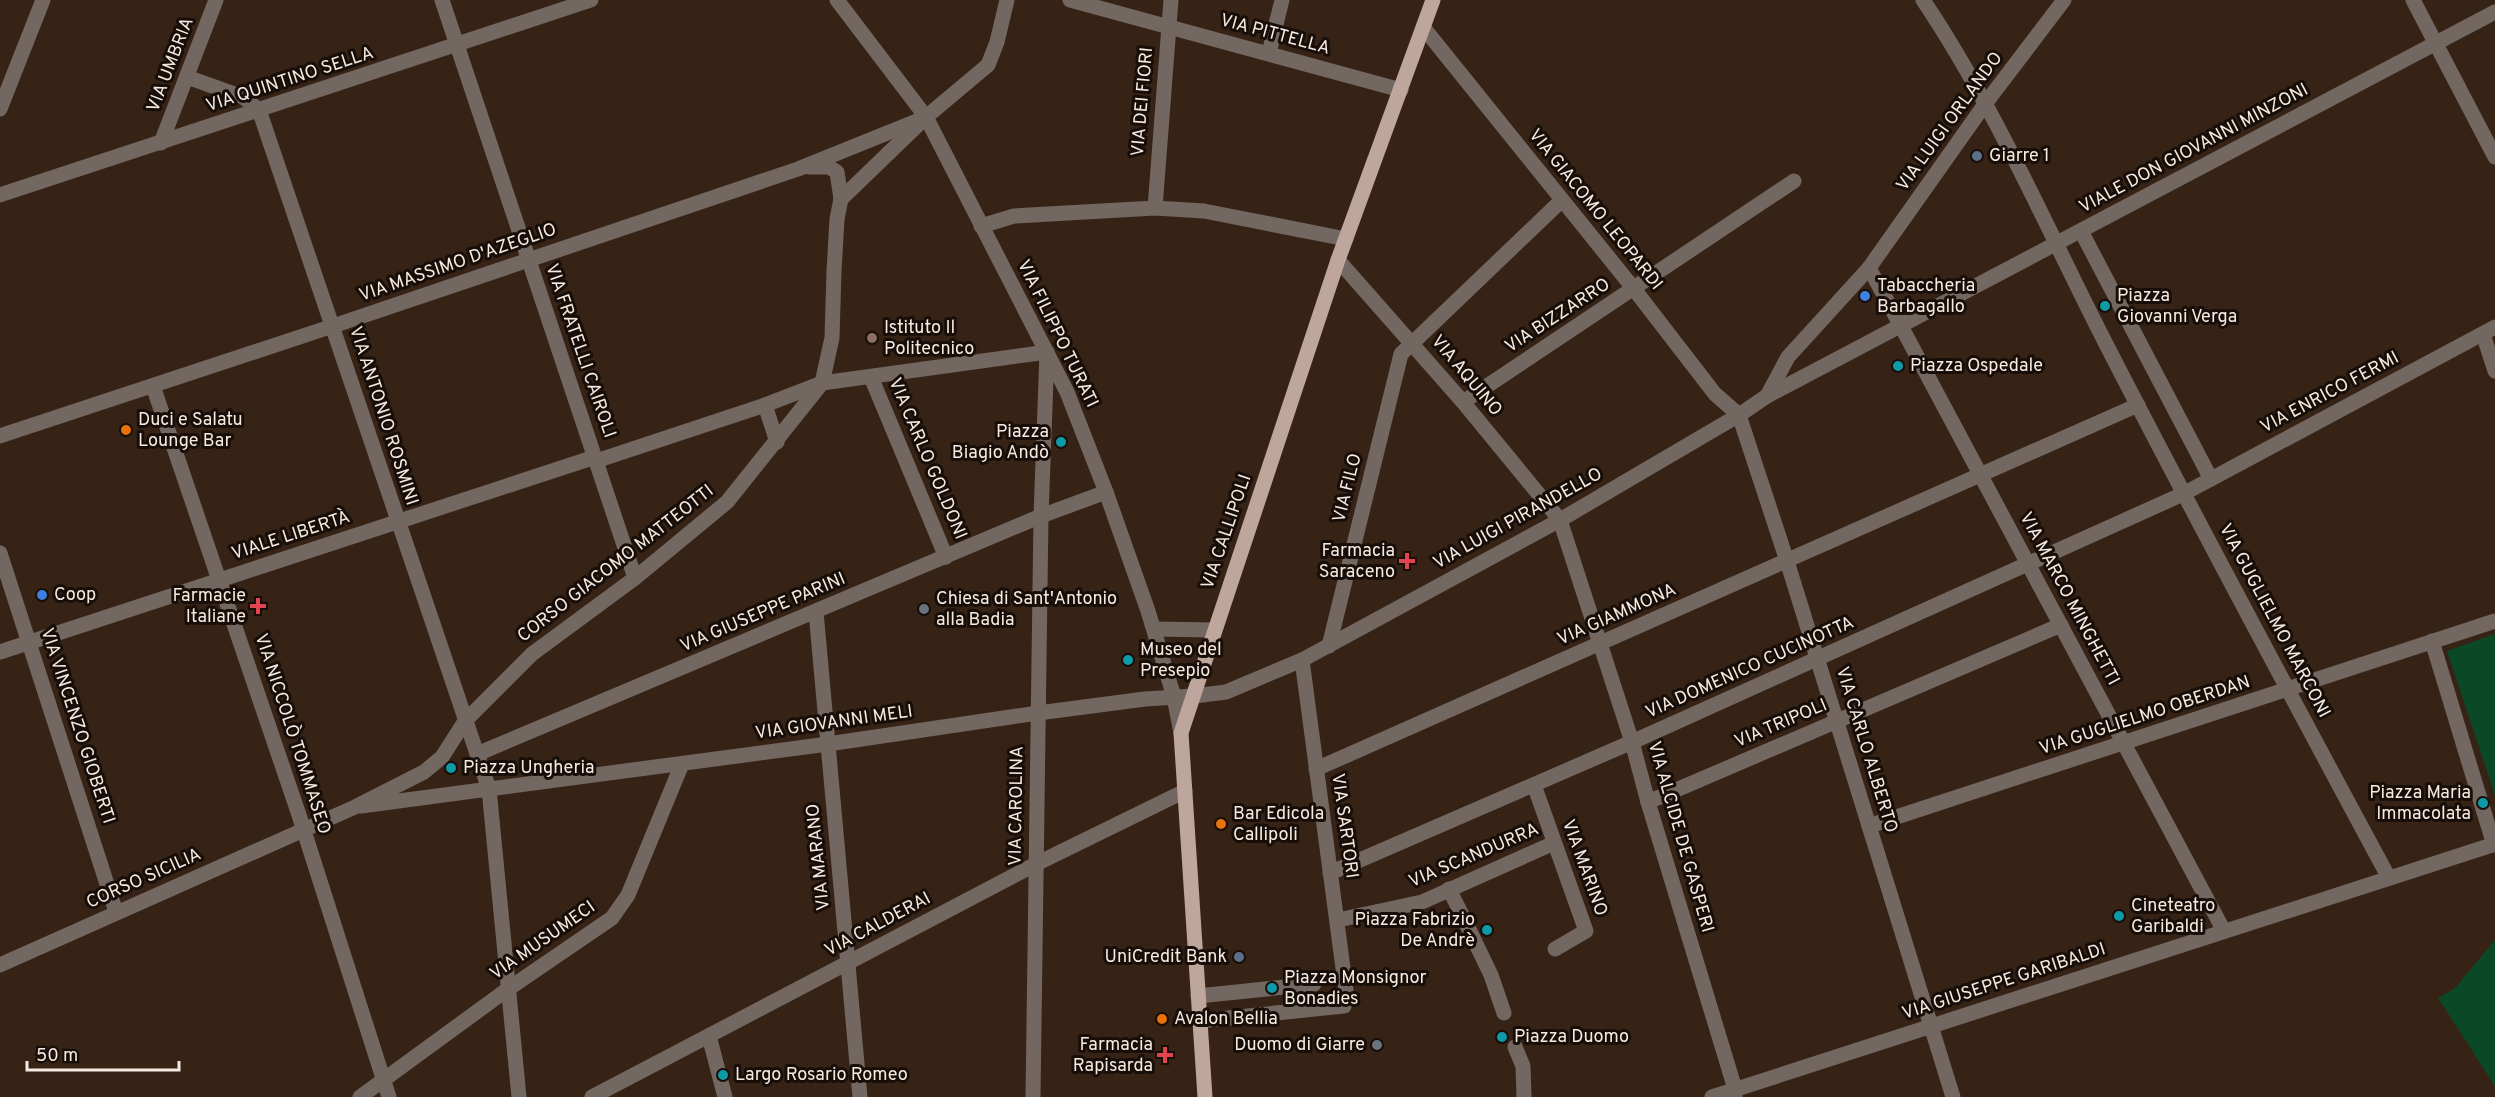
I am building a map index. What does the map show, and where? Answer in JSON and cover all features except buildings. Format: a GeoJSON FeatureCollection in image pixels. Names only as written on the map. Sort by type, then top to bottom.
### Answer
{"type":"FeatureCollection","features":[{"type":"Feature","properties":{"kind":"main road","name":"VIA CALLIPOLI"},"geometry":{"type":"LineString","coordinates":[[1205,1097],[1181,733],[1338,260],[1433,0]]}},
{"type":"Feature","properties":{"kind":"street"},"geometry":{"type":"LineString","coordinates":[[0,109],[43,0]]}},
{"type":"Feature","properties":{"kind":"street","name":"VIA UMBRIA"},"geometry":{"type":"LineString","coordinates":[[161,143],[216,0]]}},
{"type":"Feature","properties":{"kind":"street","name":"VIA FRATELLI CAIROLI"},"geometry":{"type":"LineString","coordinates":[[442,0],[635,578]]}},
{"type":"Feature","properties":{"kind":"street","name":"VIA QUINTINO SELLA"},"geometry":{"type":"LineString","coordinates":[[0,195],[591,0]]}},
{"type":"Feature","properties":{"kind":"street","name":"VIA FILIPPO TURATI"},"geometry":{"type":"LineString","coordinates":[[837,0],[926,117],[1067,392],[1106,492],[1148,611],[1174,697],[1181,733]]}},
{"type":"Feature","properties":{"kind":"street"},"geometry":{"type":"LineString","coordinates":[[841,199],[926,117],[988,65],[997,42],[1007,0]]}},
{"type":"Feature","properties":{"kind":"street","name":"VIA PITTELLA"},"geometry":{"type":"LineString","coordinates":[[1070,0],[1401,90]]}},
{"type":"Feature","properties":{"kind":"street","name":"VIA DEI FIORI"},"geometry":{"type":"LineString","coordinates":[[1155,208],[1171,0]]}},
{"type":"Feature","properties":{"kind":"street"},"geometry":{"type":"LineString","coordinates":[[1269,53],[1282,0]]}},
{"type":"Feature","properties":{"kind":"street"},"geometry":{"type":"LineString","coordinates":[[1923,0],[1949,39],[1985,104],[2055,245]]}},
{"type":"Feature","properties":{"kind":"street","name":"VIA LUIGI ORLANDO"},"geometry":{"type":"LineString","coordinates":[[1767,396],[1788,357],[1869,268],[1985,104],[2064,0]]}},
{"type":"Feature","properties":{"kind":"street"},"geometry":{"type":"LineString","coordinates":[[2413,0],[2495,157]]}},
{"type":"Feature","properties":{"kind":"street","name":"VIALE DON GIOVANNI MINZONI"},"geometry":{"type":"LineString","coordinates":[[1851,352],[2495,12]]}},
{"type":"Feature","properties":{"kind":"street","name":"VIA GIACOMO LEOPARDI"},"geometry":{"type":"LineString","coordinates":[[1423,27],[1634,289],[1715,394],[1739,415]]}},
{"type":"Feature","properties":{"kind":"street"},"geometry":{"type":"LineString","coordinates":[[187,77],[243,97],[259,110]]}},
{"type":"Feature","properties":{"kind":"street","name":"VIA ANTONIO ROSMINI"},"geometry":{"type":"LineString","coordinates":[[259,110],[465,722],[494,789],[491,810],[519,1097]]}},
{"type":"Feature","properties":{"kind":"street","name":"VIA MASSIMO D'AZEGLIO"},"geometry":{"type":"LineString","coordinates":[[0,436],[798,169],[926,117]]}},
{"type":"Feature","properties":{"kind":"street","name":"CORSO GIACOMO MATTEOTTI"},"geometry":{"type":"LineString","coordinates":[[355,807],[424,772],[442,757],[465,722],[532,654],[635,578],[727,502],[822,383],[832,338],[835,250],[841,199],[837,172],[829,167],[817,165],[798,169]]}},
{"type":"Feature","properties":{"kind":"street","name":"VIA BIZZARRO"},"geometry":{"type":"LineString","coordinates":[[1463,402],[1794,181]]}},
{"type":"Feature","properties":{"kind":"street","name":"VIA FILO"},"geometry":{"type":"LineString","coordinates":[[1329,646],[1401,354],[1562,200]]}},
{"type":"Feature","properties":{"kind":"street"},"geometry":{"type":"LineString","coordinates":[[981,226],[1014,216],[1155,208],[1204,211],[1346,239]]}},
{"type":"Feature","properties":{"kind":"street"},"geometry":{"type":"LineString","coordinates":[[2081,231],[2211,478]]}},
{"type":"Feature","properties":{"kind":"street","name":"VIA GUGLIELMO MARCONI"},"geometry":{"type":"LineString","coordinates":[[2055,245],[2183,494],[2376,855],[2383,880]]}},
{"type":"Feature","properties":{"kind":"street","name":"VIA AQUINO"},"geometry":{"type":"LineString","coordinates":[[1338,260],[1463,402],[1560,520]]}},
{"type":"Feature","properties":{"kind":"street","name":"VIA MARCO MINGHETTI"},"geometry":{"type":"LineString","coordinates":[[1869,268],[1906,323],[1981,475],[2224,931]]}},
{"type":"Feature","properties":{"kind":"street"},"geometry":{"type":"LineString","coordinates":[[2489,331],[2495,371]]}},
{"type":"Feature","properties":{"kind":"street","name":"VIA ENRICO FERMI"},"geometry":{"type":"LineString","coordinates":[[2183,494],[2489,331]]}},
{"type":"Feature","properties":{"kind":"street","name":"VIALE LIBERTÀ"},"geometry":{"type":"LineString","coordinates":[[0,652],[397,521],[765,405],[822,383],[1047,352]]}},
{"type":"Feature","properties":{"kind":"street","name":"VIA CAROLINA"},"geometry":{"type":"LineString","coordinates":[[1033,1097],[1041,516],[1047,352]]}},
{"type":"Feature","properties":{"kind":"street","name":"VIA LUIGI PIRANDELLO"},"geometry":{"type":"LineString","coordinates":[[1174,697],[1226,692],[1302,660],[1560,520],[1739,415],[1767,396],[1851,352]]}},
{"type":"Feature","properties":{"kind":"street","name":"VIA CARLO GOLDONI"},"geometry":{"type":"LineString","coordinates":[[871,377],[946,556]]}},
{"type":"Feature","properties":{"kind":"street","name":"VIA NICCOLÒ TOMMASEO"},"geometry":{"type":"LineString","coordinates":[[153,386],[304,830],[390,1097]]}},
{"type":"Feature","properties":{"kind":"street"},"geometry":{"type":"LineString","coordinates":[[765,405],[777,442]]}},
{"type":"Feature","properties":{"kind":"street"},"geometry":{"type":"LineString","coordinates":[[1981,475],[2138,405]]}},
{"type":"Feature","properties":{"kind":"street","name":"VIA CARLO ALBERTO"},"geometry":{"type":"LineString","coordinates":[[1739,415],[1818,658],[1953,1097]]}},
{"type":"Feature","properties":{"kind":"street","name":"VIA GIAMMONA"},"geometry":{"type":"LineString","coordinates":[[1316,769],[1981,475]]}},
{"type":"Feature","properties":{"kind":"street","name":"VIA GIUSEPPE PARINI"},"geometry":{"type":"LineString","coordinates":[[477,754],[1041,516],[1106,492]]}},
{"type":"Feature","properties":{"kind":"street","name":"VIA DOMENICO CUCINOTTA"},"geometry":{"type":"LineString","coordinates":[[1330,873],[1632,742],[2183,494]]}},
{"type":"Feature","properties":{"kind":"street","name":"VIA ALCIDE DE GASPERI"},"geometry":{"type":"LineString","coordinates":[[1560,520],[1632,742],[1735,1093]]}},
{"type":"Feature","properties":{"kind":"street","name":"VIA VINCENZO GIOBERTI"},"geometry":{"type":"LineString","coordinates":[[0,553],[116,912]]}},
{"type":"Feature","properties":{"kind":"street","name":"VIA MARANO"},"geometry":{"type":"LineString","coordinates":[[816,612],[860,1097]]}},
{"type":"Feature","properties":{"kind":"street","name":"VIA GUGLIELMO OBERDAN"},"geometry":{"type":"LineString","coordinates":[[1869,826],[2495,621]]}},
{"type":"Feature","properties":{"kind":"street","name":"VIA TRIPOLI"},"geometry":{"type":"LineString","coordinates":[[1648,802],[2061,625]]}},
{"type":"Feature","properties":{"kind":"street"},"geometry":{"type":"LineString","coordinates":[[1154,629],[1214,630]]}},
{"type":"Feature","properties":{"kind":"street"},"geometry":{"type":"LineString","coordinates":[[2432,641],[2495,844]]}},
{"type":"Feature","properties":{"kind":"street","name":"VIA SARTORI"},"geometry":{"type":"LineString","coordinates":[[1199,1021],[1344,1006],[1347,998],[1302,660]]}},
{"type":"Feature","properties":{"kind":"street","name":"VIA GIOVANNI MELI"},"geometry":{"type":"LineString","coordinates":[[355,807],[828,744],[1038,713],[1174,697]]}},
{"type":"Feature","properties":{"kind":"street"},"geometry":{"type":"LineString","coordinates":[[458,700],[483,703]]}},
{"type":"Feature","properties":{"kind":"street","name":"VIA MUSUMECI"},"geometry":{"type":"LineString","coordinates":[[360,1097],[508,989],[612,918],[628,895],[682,764]]}},
{"type":"Feature","properties":{"kind":"street","name":"VIA MARINO"},"geometry":{"type":"LineString","coordinates":[[1534,785],[1586,931],[1555,949]]}},
{"type":"Feature","properties":{"kind":"street","name":"VIA CALDERAI"},"geometry":{"type":"LineString","coordinates":[[592,1097],[1036,864],[1185,791]]}},
{"type":"Feature","properties":{"kind":"street","name":"CORSO SICILIA"},"geometry":{"type":"LineString","coordinates":[[0,965],[355,807]]}},
{"type":"Feature","properties":{"kind":"street","name":"VIA SCANDURRA"},"geometry":{"type":"LineString","coordinates":[[1338,920],[1422,902],[1554,843]]}},
{"type":"Feature","properties":{"kind":"street","name":"VIA GIUSEPPE GARIBALDI"},"geometry":{"type":"LineString","coordinates":[[1712,1097],[1735,1093],[1931,1026],[2495,844]]}},
{"type":"Feature","properties":{"kind":"street"},"geometry":{"type":"LineString","coordinates":[[1449,889],[1491,975],[1504,1013]]}},
{"type":"Feature","properties":{"kind":"street"},"geometry":{"type":"LineString","coordinates":[[1198,996],[1314,984]]}},
{"type":"Feature","properties":{"kind":"street"},"geometry":{"type":"LineString","coordinates":[[709,1036],[725,1097]]}},
{"type":"Feature","properties":{"kind":"street"},"geometry":{"type":"LineString","coordinates":[[1515,1047],[1523,1066],[1524,1097]]}},
{"type":"Feature","properties":{"kind":"green space"},"geometry":{"type":"Polygon","coordinates":[[[2495,634],[2495,795],[2447,651],[2495,634]]]}},
{"type":"Feature","properties":{"kind":"green space"},"geometry":{"type":"Polygon","coordinates":[[[2495,940],[2495,1086],[2438,998],[2455,988],[2495,940]]]}},
{"type":"Feature","properties":{"kind":"place","name":"Giarre 1"},"geometry":{"type":"Point","coordinates":[1977,156]}},
{"type":"Feature","properties":{"kind":"place","name":"Tabaccheria Barbagallo"},"geometry":{"type":"Point","coordinates":[1865,296]}},
{"type":"Feature","properties":{"kind":"place","name":"Piazza Giovanni Verga"},"geometry":{"type":"Point","coordinates":[2105,306]}},
{"type":"Feature","properties":{"kind":"place","name":"Istituto Il Politecnico"},"geometry":{"type":"Point","coordinates":[872,338]}},
{"type":"Feature","properties":{"kind":"place","name":"Piazza Ospedale"},"geometry":{"type":"Point","coordinates":[1898,366]}},
{"type":"Feature","properties":{"kind":"place","name":"Duci e Salatu Lounge Bar"},"geometry":{"type":"Point","coordinates":[126,430]}},
{"type":"Feature","properties":{"kind":"place","name":"Piazza Biagio Andò"},"geometry":{"type":"Point","coordinates":[1061,442]}},
{"type":"Feature","properties":{"kind":"place","name":"Farmacia Saraceno"},"geometry":{"type":"Point","coordinates":[1407,561]}},
{"type":"Feature","properties":{"kind":"place","name":"Coop"},"geometry":{"type":"Point","coordinates":[42,595]}},
{"type":"Feature","properties":{"kind":"place","name":"Farmacie Italiane"},"geometry":{"type":"Point","coordinates":[258,606]}},
{"type":"Feature","properties":{"kind":"place","name":"Chiesa di Sant'Antonio alla Badia"},"geometry":{"type":"Point","coordinates":[924,609]}},
{"type":"Feature","properties":{"kind":"place","name":"Museo del Presepio"},"geometry":{"type":"Point","coordinates":[1128,660]}},
{"type":"Feature","properties":{"kind":"place","name":"Piazza Ungheria"},"geometry":{"type":"Point","coordinates":[451,768]}},
{"type":"Feature","properties":{"kind":"place","name":"Piazza Maria Immacolata"},"geometry":{"type":"Point","coordinates":[2483,803]}},
{"type":"Feature","properties":{"kind":"place","name":"Bar Edicola Callipoli"},"geometry":{"type":"Point","coordinates":[1221,824]}},
{"type":"Feature","properties":{"kind":"place","name":"Cineteatro Garibaldi"},"geometry":{"type":"Point","coordinates":[2119,916]}},
{"type":"Feature","properties":{"kind":"place","name":"Piazza Fabrizio De Andrè"},"geometry":{"type":"Point","coordinates":[1487,930]}},
{"type":"Feature","properties":{"kind":"place","name":"UniCredit Bank"},"geometry":{"type":"Point","coordinates":[1239,957]}},
{"type":"Feature","properties":{"kind":"place","name":"Piazza Monsignor Bonadies"},"geometry":{"type":"Point","coordinates":[1272,988]}},
{"type":"Feature","properties":{"kind":"place","name":"Avalon Bellia"},"geometry":{"type":"Point","coordinates":[1162,1019]}},
{"type":"Feature","properties":{"kind":"place","name":"Piazza Duomo"},"geometry":{"type":"Point","coordinates":[1502,1037]}},
{"type":"Feature","properties":{"kind":"place","name":"Duomo di Giarre"},"geometry":{"type":"Point","coordinates":[1377,1045]}},
{"type":"Feature","properties":{"kind":"place","name":"Farmacia Rapisarda"},"geometry":{"type":"Point","coordinates":[1165,1055]}},
{"type":"Feature","properties":{"kind":"place","name":"Largo Rosario Romeo"},"geometry":{"type":"Point","coordinates":[723,1075]}}]}
